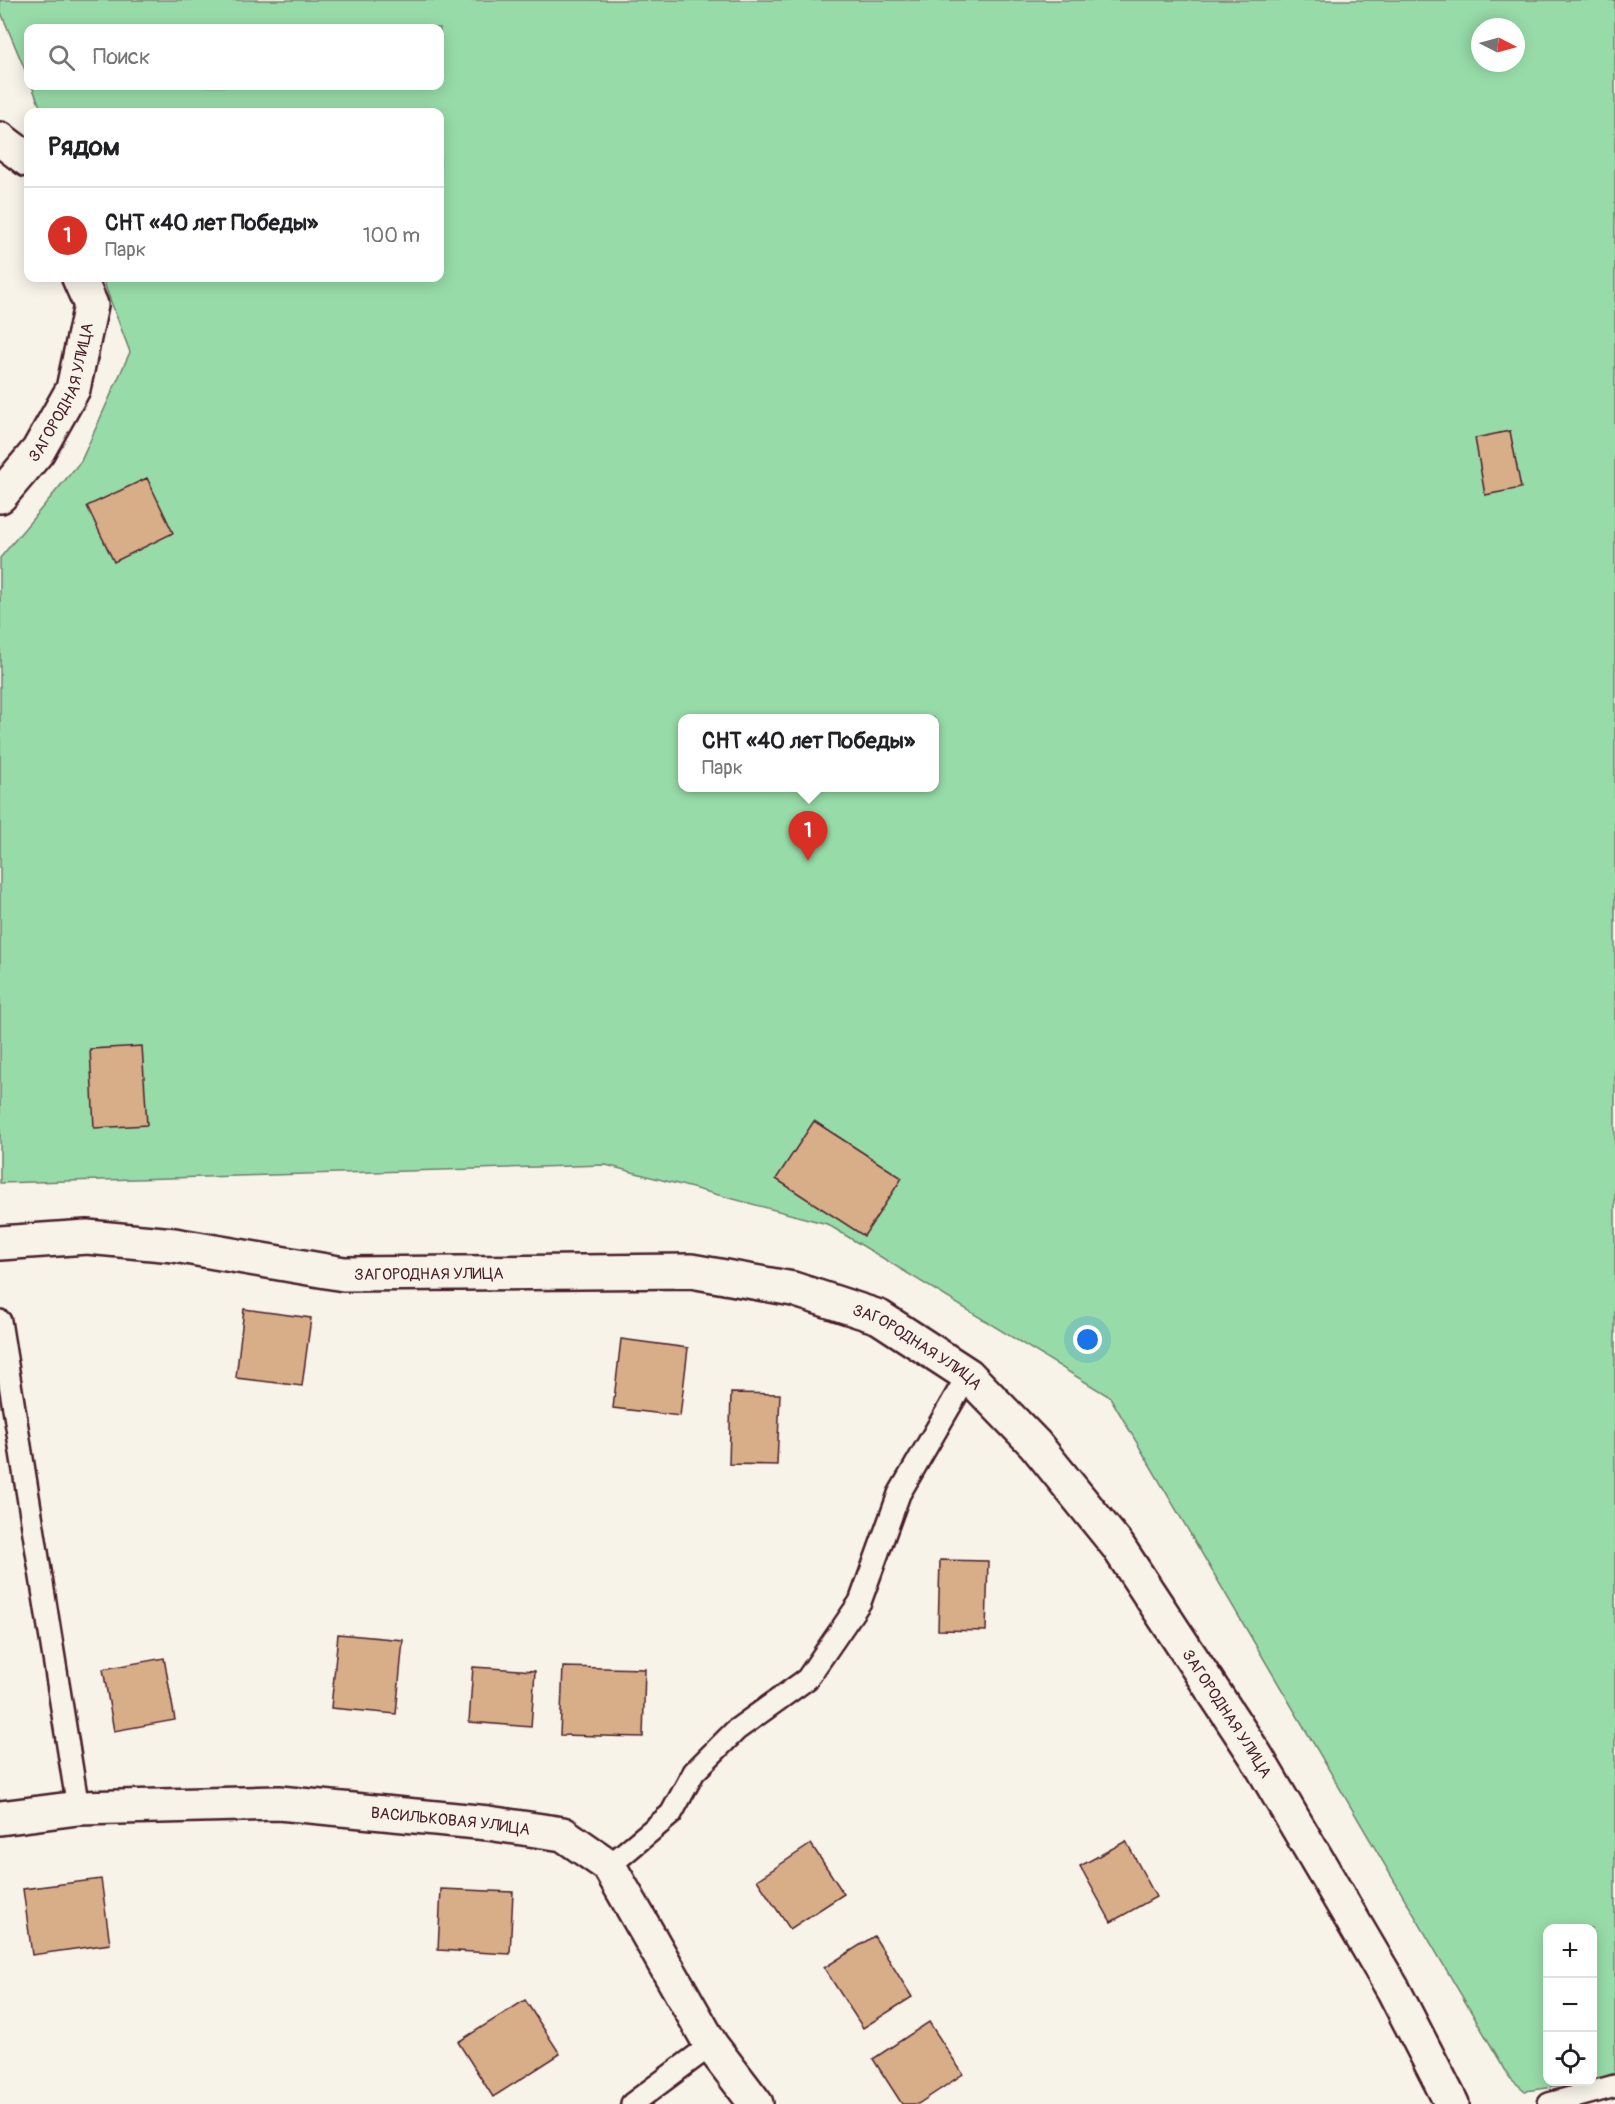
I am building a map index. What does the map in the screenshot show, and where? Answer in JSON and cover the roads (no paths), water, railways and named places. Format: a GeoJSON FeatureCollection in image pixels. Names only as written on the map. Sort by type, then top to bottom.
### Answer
{"type":"FeatureCollection","features":[{"type":"Feature","properties":{"kind":"street"},"geometry":{"type":"LineString","coordinates":[[0,139],[24,157]]}},
{"type":"Feature","properties":{"kind":"street","name":"ЗАГОРОДНАЯ УЛИЦА"},"geometry":{"type":"LineString","coordinates":[[0,496],[38,451],[73,389],[91,305],[81,282]]}},
{"type":"Feature","properties":{"kind":"street","name":"ЗАГОРОДНАЯ УЛИЦА"},"geometry":{"type":"LineString","coordinates":[[0,1243],[87,1237],[163,1244],[344,1274],[691,1271],[793,1289],[879,1317],[969,1375],[1035,1444],[1124,1554],[1256,1756],[1394,1991],[1452,2104]]}},
{"type":"Feature","properties":{"kind":"street","name":"ВАСИЛЬКОВАЯ УЛИЦА"},"geometry":{"type":"LineString","coordinates":[[0,1818],[78,1808],[279,1803],[488,1823],[563,1834],[609,1866],[711,2045],[756,2104]]}},
{"type":"Feature","properties":{"kind":"lane"},"geometry":{"type":"LineString","coordinates":[[0,1321],[78,1808]]}},
{"type":"Feature","properties":{"kind":"lane"},"geometry":{"type":"LineString","coordinates":[[609,1866],[671,1814],[694,1772],[736,1730],[807,1679],[860,1602],[899,1494],[969,1375]]}},
{"type":"Feature","properties":{"kind":"lane"},"geometry":{"type":"LineString","coordinates":[[632,2104],[711,2045]]}},
{"type":"Feature","properties":{"kind":"lane"},"geometry":{"type":"LineString","coordinates":[[1548,2104],[1615,2086]]}},
{"type":"Feature","properties":{"kind":"place","name":"СНТ «40 лет Победы»"},"geometry":{"type":"Point","coordinates":[808,861]}}]}
